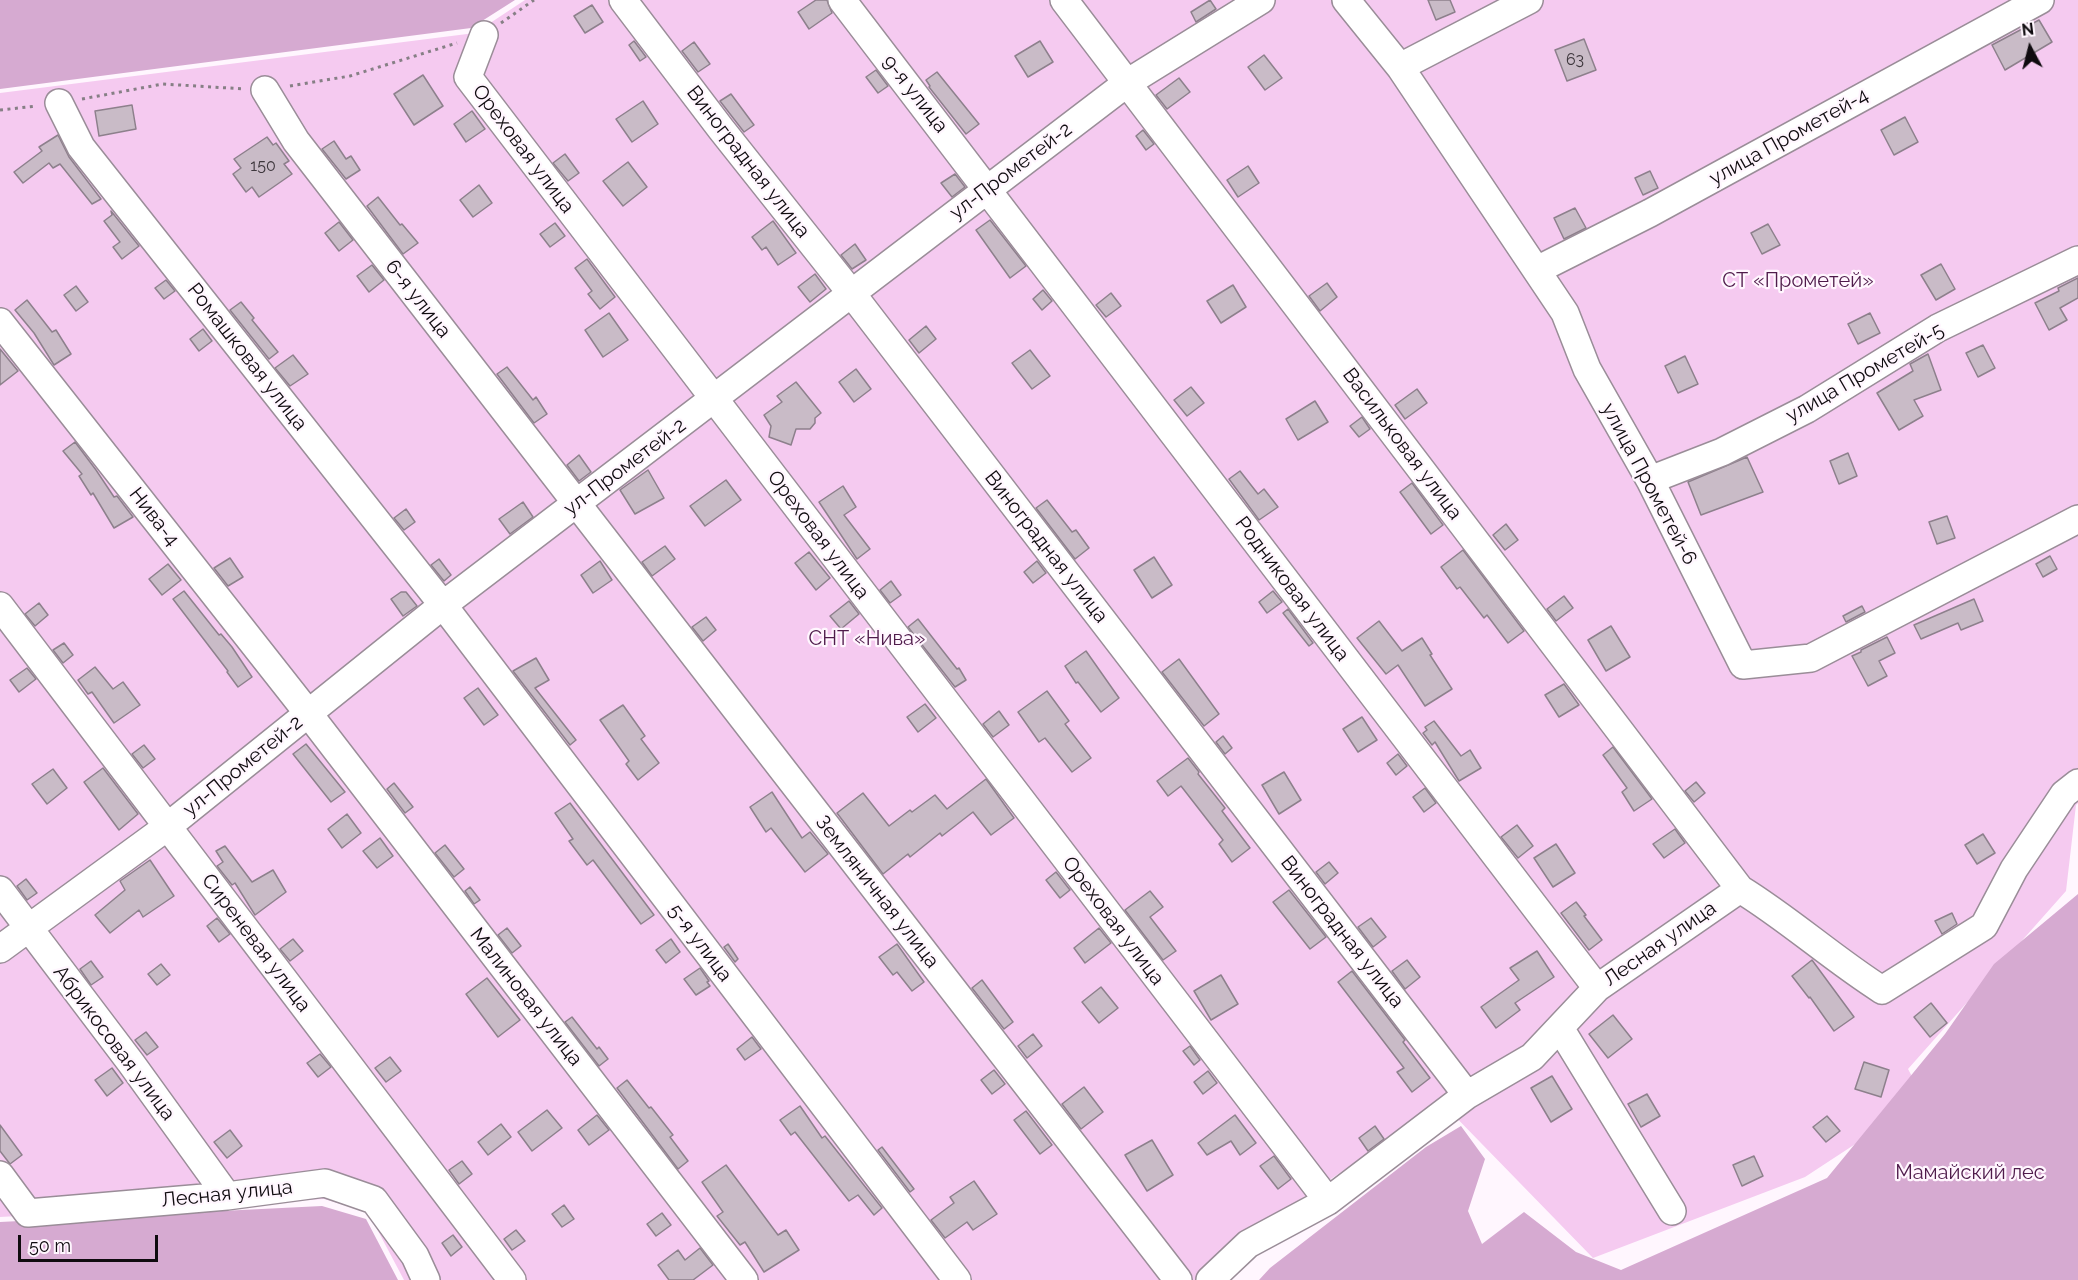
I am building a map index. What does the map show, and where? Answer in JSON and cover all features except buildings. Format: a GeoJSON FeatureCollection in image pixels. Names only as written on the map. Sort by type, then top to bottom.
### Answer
{"type":"FeatureCollection","features":[{"type":"Feature","properties":{"kind":"street","name":"Виноградная улица"},"geometry":{"type":"LineString","coordinates":[[623,0],[721,129],[852,294],[1467,1095]]}},
{"type":"Feature","properties":{"kind":"street","name":"9-я улица"},"geometry":{"type":"LineString","coordinates":[[842,0],[987,189]]}},
{"type":"Feature","properties":{"kind":"street","name":"Васильковая улица"},"geometry":{"type":"LineString","coordinates":[[1064,0],[1740,889]]}},
{"type":"Feature","properties":{"kind":"street","name":"улица Прометей-6"},"geometry":{"type":"LineString","coordinates":[[1346,0],[1400,67],[1566,313],[1587,369],[1650,480],[1743,665],[1811,658],[2078,519]]}},
{"type":"Feature","properties":{"kind":"street"},"geometry":{"type":"LineString","coordinates":[[1400,67],[1529,0]]}},
{"type":"Feature","properties":{"kind":"street","name":"улица Прометей-4"},"geometry":{"type":"LineString","coordinates":[[1537,270],[1650,213],[2040,0]]}},
{"type":"Feature","properties":{"kind":"street","name":"ул-Прометей-2"},"geometry":{"type":"LineString","coordinates":[[0,949],[167,827],[443,605],[1127,83],[1258,1]]}},
{"type":"Feature","properties":{"kind":"street","name":"Ореховая улица"},"geometry":{"type":"LineString","coordinates":[[484,35],[468,77],[1328,1201]]}},
{"type":"Feature","properties":{"kind":"street","name":"6-я улица"},"geometry":{"type":"LineString","coordinates":[[265,90],[296,141],[577,505]]}},
{"type":"Feature","properties":{"kind":"street","name":"Ромашковая улица"},"geometry":{"type":"LineString","coordinates":[[59,103],[81,147],[443,605]]}},
{"type":"Feature","properties":{"kind":"street","name":"Родниковая улица"},"geometry":{"type":"LineString","coordinates":[[987,189],[1597,988]]}},
{"type":"Feature","properties":{"kind":"street","name":"улица Прометей-5"},"geometry":{"type":"LineString","coordinates":[[1650,480],[1722,452],[1807,409],[1938,328],[2078,260]]}},
{"type":"Feature","properties":{"kind":"street","name":"Нива-4"},"geometry":{"type":"LineString","coordinates":[[0,322],[308,713]]}},
{"type":"Feature","properties":{"kind":"street","name":"Земляничная улица"},"geometry":{"type":"LineString","coordinates":[[577,505],[1178,1280]]}},
{"type":"Feature","properties":{"kind":"street","name":"5-я улица"},"geometry":{"type":"LineString","coordinates":[[443,605],[957,1280]]}},
{"type":"Feature","properties":{"kind":"street","name":"Сиреневая улица"},"geometry":{"type":"LineString","coordinates":[[0,606],[512,1280]]}},
{"type":"Feature","properties":{"kind":"street","name":"Малиновая улица"},"geometry":{"type":"LineString","coordinates":[[308,713],[744,1280]]}},
{"type":"Feature","properties":{"kind":"street"},"geometry":{"type":"LineString","coordinates":[[1740,889],[1769,906],[1856,974],[1882,990],[1984,926],[2014,869],[2064,794],[2078,783]]}},
{"type":"Feature","properties":{"kind":"street","name":"Лесная улица"},"geometry":{"type":"LineString","coordinates":[[1210,1280],[1248,1244],[1328,1201],[1467,1095],[1532,1057],[1597,988],[1740,889]]}},
{"type":"Feature","properties":{"kind":"street","name":"Абрикосовая улица"},"geometry":{"type":"LineString","coordinates":[[0,890],[131,1063],[227,1196]]}},
{"type":"Feature","properties":{"kind":"street"},"geometry":{"type":"LineString","coordinates":[[1560,1028],[1672,1210]]}},
{"type":"Feature","properties":{"kind":"street","name":"Лесная улица"},"geometry":{"type":"LineString","coordinates":[[0,1175],[28,1213],[227,1196],[325,1183],[374,1200],[415,1257],[426,1280]]}},
{"type":"Feature","properties":{"kind":"green space"},"geometry":{"type":"Polygon","coordinates":[[[0,0],[515,0],[471,28],[0,89],[0,0]]]}},
{"type":"Feature","properties":{"kind":"green space","name":"СНТ «Нива»"},"geometry":{"type":"Polygon","coordinates":[[[525,0],[2078,0],[2078,803],[2066,891],[1908,1069],[1924,1099],[1805,1177],[1593,1258],[1443,1104],[1235,1243],[1196,1280],[404,1280],[368,1212],[324,1199],[0,1217],[0,93],[475,33],[525,0]]]}},
{"type":"Feature","properties":{"kind":"green space","name":"Мамайский лес"},"geometry":{"type":"Polygon","coordinates":[[[2078,894],[2078,1280],[1259,1280],[1270,1268],[1426,1147],[1461,1126],[1485,1159],[1468,1211],[1482,1244],[1524,1212],[1576,1252],[1621,1270],[1827,1178],[1945,1034],[1994,964],[2078,894]]]}},
{"type":"Feature","properties":{"kind":"green space"},"geometry":{"type":"Polygon","coordinates":[[[322,1206],[366,1219],[398,1280],[0,1280],[0,1222],[322,1206]]]}},
{"type":"Feature","properties":{"kind":"park label","name":"СТ «Прометей»"},"geometry":{"type":"Point","coordinates":[1798,281]}}]}
